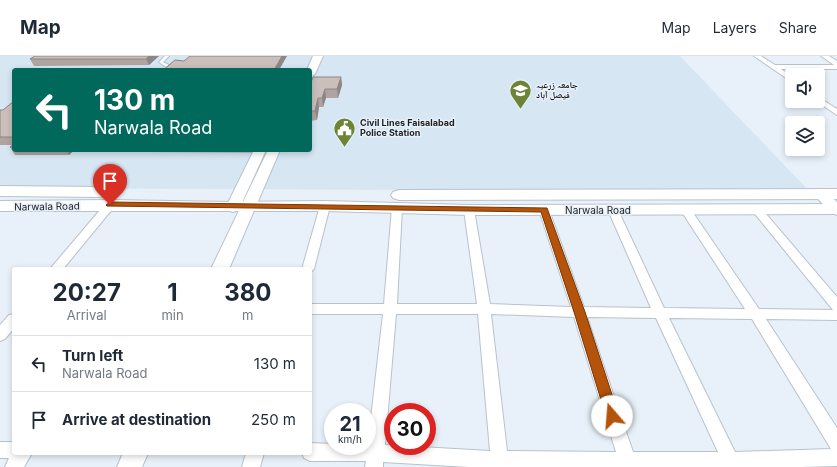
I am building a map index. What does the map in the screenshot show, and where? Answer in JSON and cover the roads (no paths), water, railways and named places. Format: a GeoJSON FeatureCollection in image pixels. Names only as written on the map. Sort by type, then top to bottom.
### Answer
{"type":"FeatureCollection","features":[{"type":"Feature","properties":{"kind":"main road","name":"Narwala Road"},"geometry":{"type":"LineString","coordinates":[[0,191],[243,200],[325,206],[469,210],[756,209],[837,205]]}},
{"type":"Feature","properties":{"kind":"main road","name":"Narwala Road"},"geometry":{"type":"LineString","coordinates":[[0,206],[110,205],[385,196],[820,194],[837,205]]}},
{"type":"Feature","properties":{"kind":"street"},"geometry":{"type":"LineString","coordinates":[[757,56],[785,75]]}},
{"type":"Feature","properties":{"kind":"street"},"geometry":{"type":"LineString","coordinates":[[824,56],[837,64]]}},
{"type":"Feature","properties":{"kind":"street"},"geometry":{"type":"LineString","coordinates":[[302,65],[314,65]]}},
{"type":"Feature","properties":{"kind":"street"},"geometry":{"type":"LineString","coordinates":[[773,67],[837,67]]}},
{"type":"Feature","properties":{"kind":"street"},"geometry":{"type":"LineString","coordinates":[[825,104],[837,113]]}},
{"type":"Feature","properties":{"kind":"street"},"geometry":{"type":"LineString","coordinates":[[221,267],[259,152]]}},
{"type":"Feature","properties":{"kind":"street"},"geometry":{"type":"LineString","coordinates":[[243,200],[273,152]]}},
{"type":"Feature","properties":{"kind":"street"},"geometry":{"type":"LineString","coordinates":[[58,267],[110,205]]}},
{"type":"Feature","properties":{"kind":"street"},"geometry":{"type":"LineString","coordinates":[[309,267],[325,206]]}},
{"type":"Feature","properties":{"kind":"street"},"geometry":{"type":"LineString","coordinates":[[374,460],[390,309],[397,208]]}},
{"type":"Feature","properties":{"kind":"street"},"geometry":{"type":"LineString","coordinates":[[685,209],[755,313],[837,442]]}},
{"type":"Feature","properties":{"kind":"street"},"geometry":{"type":"LineString","coordinates":[[756,209],[837,306]]}},
{"type":"Feature","properties":{"kind":"street"},"geometry":{"type":"LineString","coordinates":[[469,210],[484,309],[500,464]]}},
{"type":"Feature","properties":{"kind":"street"},"geometry":{"type":"LineString","coordinates":[[544,210],[580,312],[627,460]]}},
{"type":"Feature","properties":{"kind":"street"},"geometry":{"type":"LineString","coordinates":[[613,210],[732,464]]}},
{"type":"Feature","properties":{"kind":"street"},"geometry":{"type":"LineString","coordinates":[[312,309],[484,309],[580,312],[837,315]]}},
{"type":"Feature","properties":{"kind":"street"},"geometry":{"type":"LineString","coordinates":[[0,335],[12,321]]}},
{"type":"Feature","properties":{"kind":"street"},"geometry":{"type":"LineString","coordinates":[[0,450],[12,450]]}},
{"type":"Feature","properties":{"kind":"street"},"geometry":{"type":"LineString","coordinates":[[312,452],[374,460],[500,464],[627,460],[732,464],[837,457]]}},
{"type":"Feature","properties":{"kind":"street"},"geometry":{"type":"LineString","coordinates":[[14,467],[22,455]]}},
{"type":"Feature","properties":{"kind":"street"},"geometry":{"type":"LineString","coordinates":[[129,467],[135,455]]}},
{"type":"Feature","properties":{"kind":"street"},"geometry":{"type":"LineString","coordinates":[[251,467],[254,455]]}},
{"type":"Feature","properties":{"kind":"lane"},"geometry":{"type":"LineString","coordinates":[[167,56],[162,62],[169,68]]}},
{"type":"Feature","properties":{"kind":"place","name":"جامعہ زرعیہ فیصل آباد"},"geometry":{"type":"Point","coordinates":[521,110]}},
{"type":"Feature","properties":{"kind":"place","name":"Civil Lines Faisalabad Police Station"},"geometry":{"type":"Point","coordinates":[344,148]}}]}
